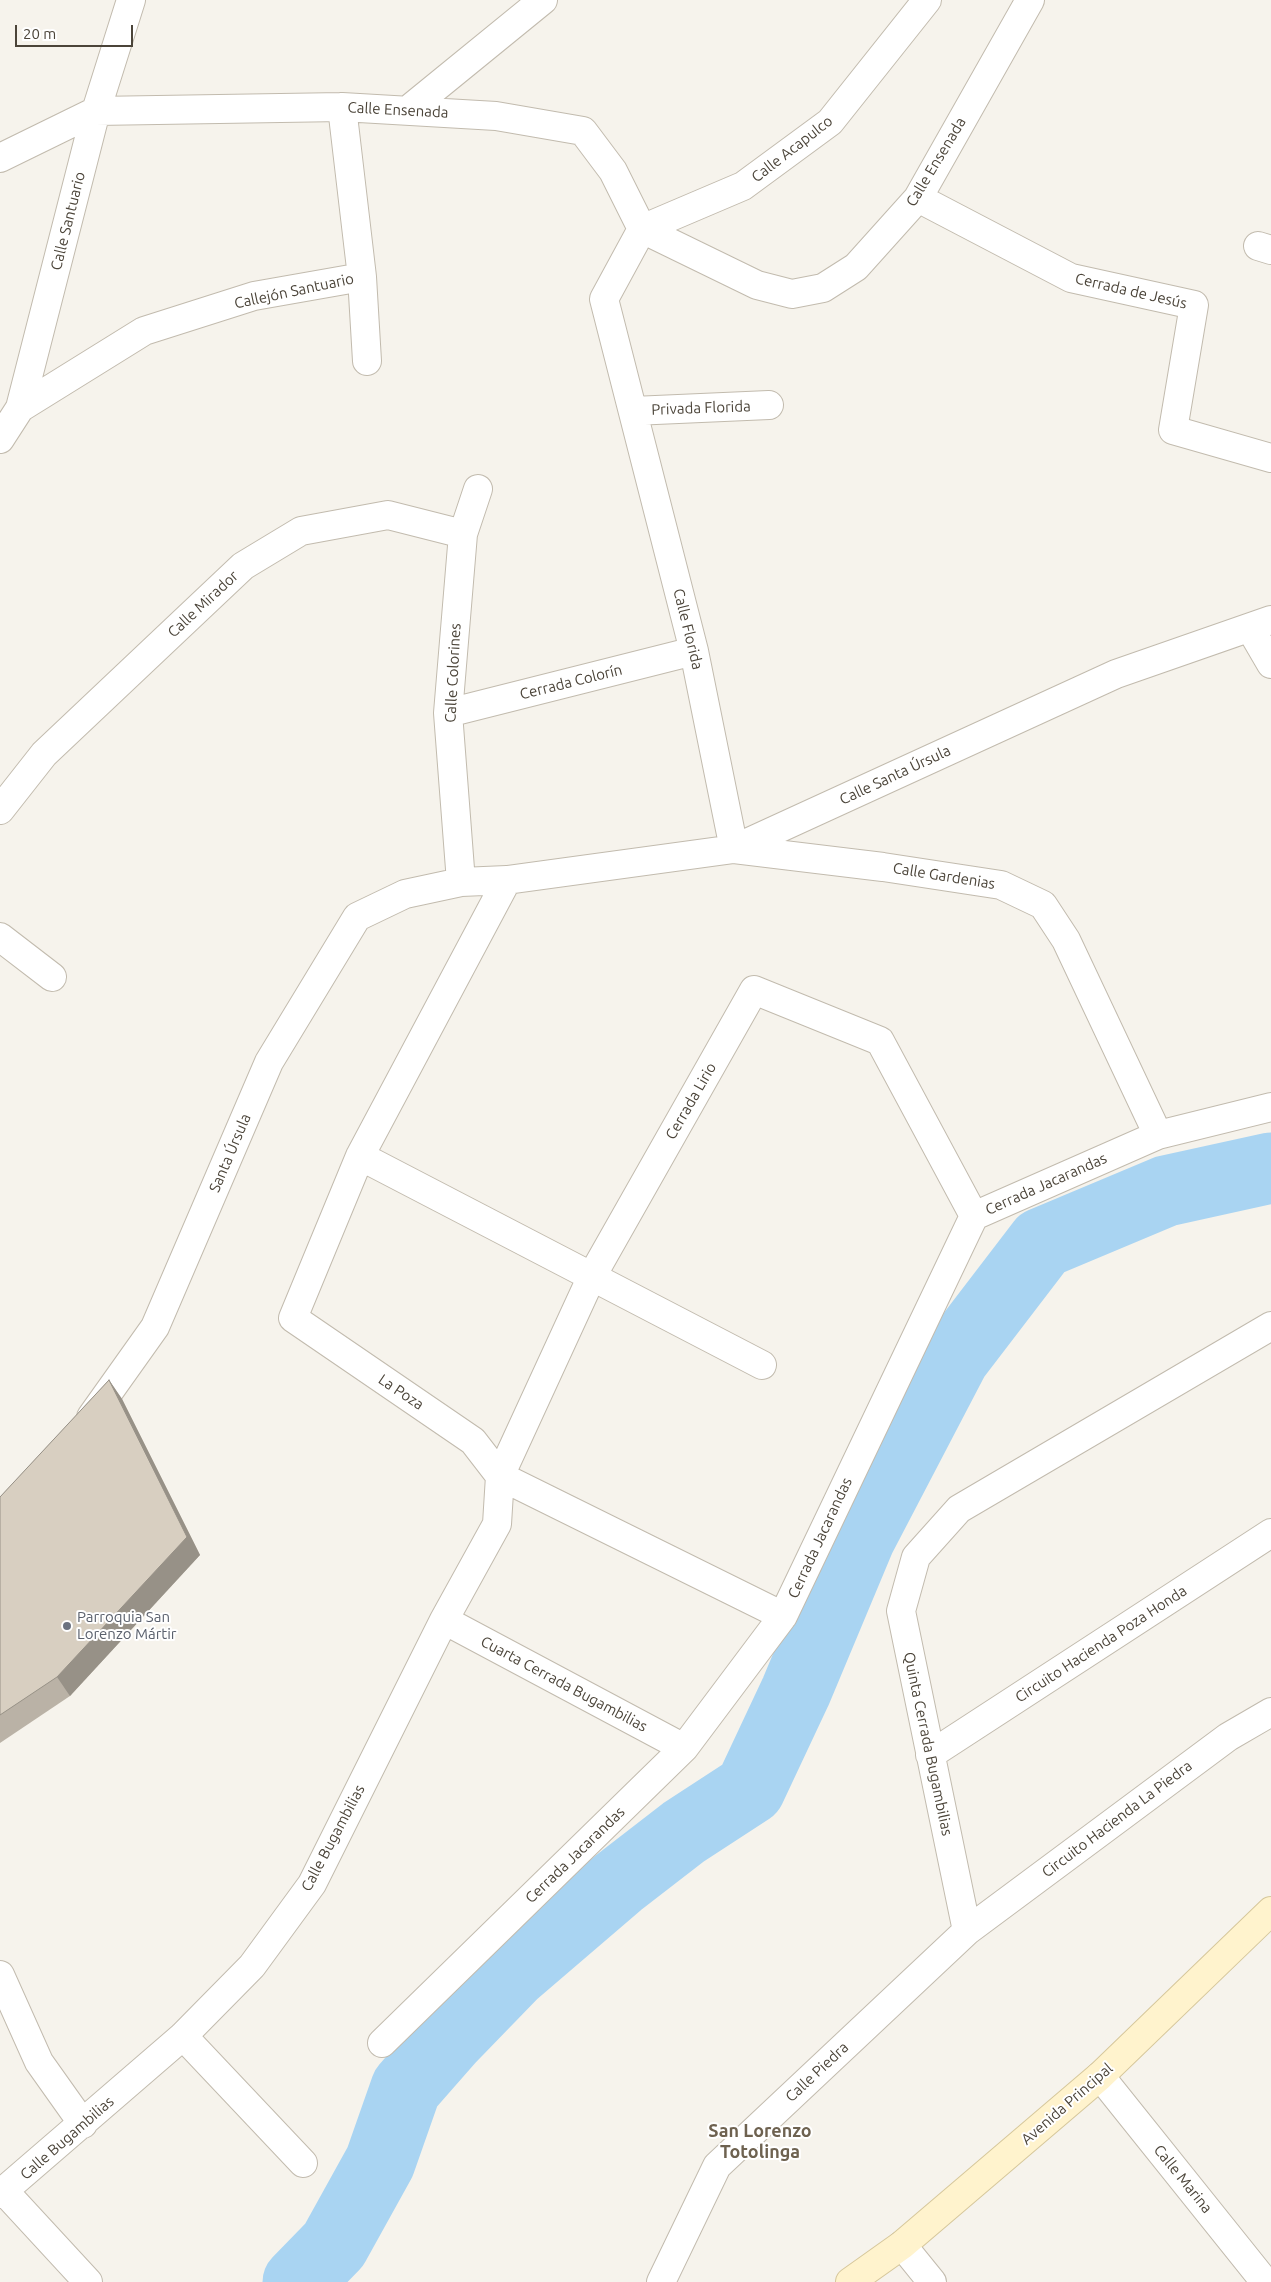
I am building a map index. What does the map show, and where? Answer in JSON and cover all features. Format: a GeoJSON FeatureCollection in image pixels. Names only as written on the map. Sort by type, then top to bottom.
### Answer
{"type":"FeatureCollection","features":[{"type":"Feature","properties":{"kind":"street","name":"Calle Santuario"},"geometry":{"type":"LineString","coordinates":[[0,439],[20,408],[96,111],[131,0]]}},
{"type":"Feature","properties":{"kind":"street"},"geometry":{"type":"LineString","coordinates":[[408,110],[543,0]]}},
{"type":"Feature","properties":{"kind":"street","name":"Calle Acapulco"},"geometry":{"type":"LineString","coordinates":[[642,229],[743,186],[830,122],[927,0]]}},
{"type":"Feature","properties":{"kind":"street","name":"Calle Ensenada"},"geometry":{"type":"LineString","coordinates":[[96,111],[342,107],[496,116],[584,132],[613,171],[642,229],[757,285],[792,294],[823,288],[856,267],[918,198],[1030,0]]}},
{"type":"Feature","properties":{"kind":"street","name":"Callejón Santuario"},"geometry":{"type":"LineString","coordinates":[[20,408],[144,331],[254,296],[362,277],[342,107]]}},
{"type":"Feature","properties":{"kind":"street"},"geometry":{"type":"LineString","coordinates":[[0,158],[96,111]]}},
{"type":"Feature","properties":{"kind":"street","name":"Cerrada de Jesús"},"geometry":{"type":"LineString","coordinates":[[918,198],[1071,278],[1194,305],[1173,430],[1271,458]]}},
{"type":"Feature","properties":{"kind":"street"},"geometry":{"type":"LineString","coordinates":[[633,411],[604,299],[642,229]]}},
{"type":"Feature","properties":{"kind":"street"},"geometry":{"type":"LineString","coordinates":[[362,277],[367,361]]}},
{"type":"Feature","properties":{"kind":"street","name":"Privada Florida"},"geometry":{"type":"LineString","coordinates":[[633,411],[769,405]]}},
{"type":"Feature","properties":{"kind":"street","name":"Calle Florida"},"geometry":{"type":"LineString","coordinates":[[633,411],[694,651],[734,849]]}},
{"type":"Feature","properties":{"kind":"street"},"geometry":{"type":"LineString","coordinates":[[463,534],[478,489]]}},
{"type":"Feature","properties":{"kind":"street","name":"Calle Mirador"},"geometry":{"type":"LineString","coordinates":[[0,810],[44,754],[243,566],[301,531],[388,515],[463,534]]}},
{"type":"Feature","properties":{"kind":"street","name":"Calle Colorines"},"geometry":{"type":"LineString","coordinates":[[459,603],[463,534]]}},
{"type":"Feature","properties":{"kind":"street","name":"Calle Colorines"},"geometry":{"type":"LineString","coordinates":[[461,882],[448,713],[463,534]]}},
{"type":"Feature","properties":{"kind":"street"},"geometry":{"type":"LineString","coordinates":[[1260,624],[1271,664]]}},
{"type":"Feature","properties":{"kind":"street","name":"Calle Santa Úrsula"},"geometry":{"type":"LineString","coordinates":[[507,880],[734,849],[1116,674],[1260,624]]}},
{"type":"Feature","properties":{"kind":"street","name":"Cerrada Colorín"},"geometry":{"type":"LineString","coordinates":[[448,713],[694,651]]}},
{"type":"Feature","properties":{"kind":"street","name":"Calle Gardenias"},"geometry":{"type":"LineString","coordinates":[[734,849],[883,867],[1001,885],[1043,905],[1066,940],[1158,1135]]}},
{"type":"Feature","properties":{"kind":"street"},"geometry":{"type":"LineString","coordinates":[[507,880],[360,1156],[762,1365]]}},
{"type":"Feature","properties":{"kind":"street","name":"Santa Úrsula"},"geometry":{"type":"LineString","coordinates":[[75,1434],[95,1413],[155,1327],[269,1062],[357,917],[405,894],[461,882],[507,880]]}},
{"type":"Feature","properties":{"kind":"street"},"geometry":{"type":"LineString","coordinates":[[0,937],[52,977]]}},
{"type":"Feature","properties":{"kind":"street","name":"Cerrada Lirio"},"geometry":{"type":"LineString","coordinates":[[500,1476],[592,1276],[754,990],[880,1041],[974,1216]]}},
{"type":"Feature","properties":{"kind":"street","name":"Cerrada Jacarandas"},"geometry":{"type":"LineString","coordinates":[[382,2044],[684,1748],[783,1616],[974,1216],[1158,1135],[1271,1107]]}},
{"type":"Feature","properties":{"kind":"street","name":"La Poza"},"geometry":{"type":"LineString","coordinates":[[360,1156],[293,1318],[473,1442],[500,1476]]}},
{"type":"Feature","properties":{"kind":"street","name":"Quinta Cerrada Bugambilias"},"geometry":{"type":"LineString","coordinates":[[967,1931],[901,1610],[916,1557],[959,1509],[1271,1326]]}},
{"type":"Feature","properties":{"kind":"street"},"geometry":{"type":"LineString","coordinates":[[500,1476],[783,1616]]}},
{"type":"Feature","properties":{"kind":"street","name":"Calle Bugambilias"},"geometry":{"type":"LineString","coordinates":[[2,2192],[183,2036],[252,1966],[312,1884],[444,1620],[497,1524],[500,1476]]}},
{"type":"Feature","properties":{"kind":"street","name":"Circuito Hacienda Poza Honda"},"geometry":{"type":"LineString","coordinates":[[930,1755],[1271,1533]]}},
{"type":"Feature","properties":{"kind":"street","name":"Cuarta Cerrada Bugambilias"},"geometry":{"type":"LineString","coordinates":[[444,1620],[684,1748]]}},
{"type":"Feature","properties":{"kind":"street","name":"Circuito Hacienda La Piedra"},"geometry":{"type":"LineString","coordinates":[[967,1931],[1228,1736],[1271,1712]]}},
{"type":"Feature","properties":{"kind":"street","name":"Avenida Principal"},"geometry":{"type":"LineString","coordinates":[[850,2282],[902,2246],[1100,2076],[1271,1911]]}},
{"type":"Feature","properties":{"kind":"street","name":"Calle Piedra"},"geometry":{"type":"LineString","coordinates":[[661,2282],[717,2166],[967,1931]]}},
{"type":"Feature","properties":{"kind":"street"},"geometry":{"type":"LineString","coordinates":[[0,1975],[39,2062],[83,2124]]}},
{"type":"Feature","properties":{"kind":"street"},"geometry":{"type":"LineString","coordinates":[[183,2036],[303,2163]]}},
{"type":"Feature","properties":{"kind":"street","name":"Calle Marina"},"geometry":{"type":"LineString","coordinates":[[1100,2076],[1266,2282]]}},
{"type":"Feature","properties":{"kind":"street"},"geometry":{"type":"LineString","coordinates":[[2,2192],[88,2282]]}},
{"type":"Feature","properties":{"kind":"street"},"geometry":{"type":"LineString","coordinates":[[902,2246],[932,2282]]}},
{"type":"Feature","properties":{"kind":"building","name":"Parroquia San Lorenzo Mártir"},"geometry":{"type":"Polygon","coordinates":[[[109,1380],[187,1537],[57,1677],[0,1715],[0,1497],[109,1380]]]}},
{"type":"Feature","properties":{"kind":"waterway"},"geometry":{"type":"LineString","coordinates":[[298,2282],[334,2245],[380,2162],[406,2088],[449,2039],[513,1973],[618,1883],[684,1832],[750,1789],[796,1691],[860,1538],[954,1358],[1042,1243],[1166,1191],[1271,1168]]}},
{"type":"Feature","properties":{"kind":"place","name":"Parroquia San Lorenzo Mártir"},"geometry":{"type":"Point","coordinates":[67,1626]}},
{"type":"Feature","properties":{"kind":"district","name":"San Lorenzo Totolinga"},"geometry":{"type":"Point","coordinates":[760,2141]}}]}
